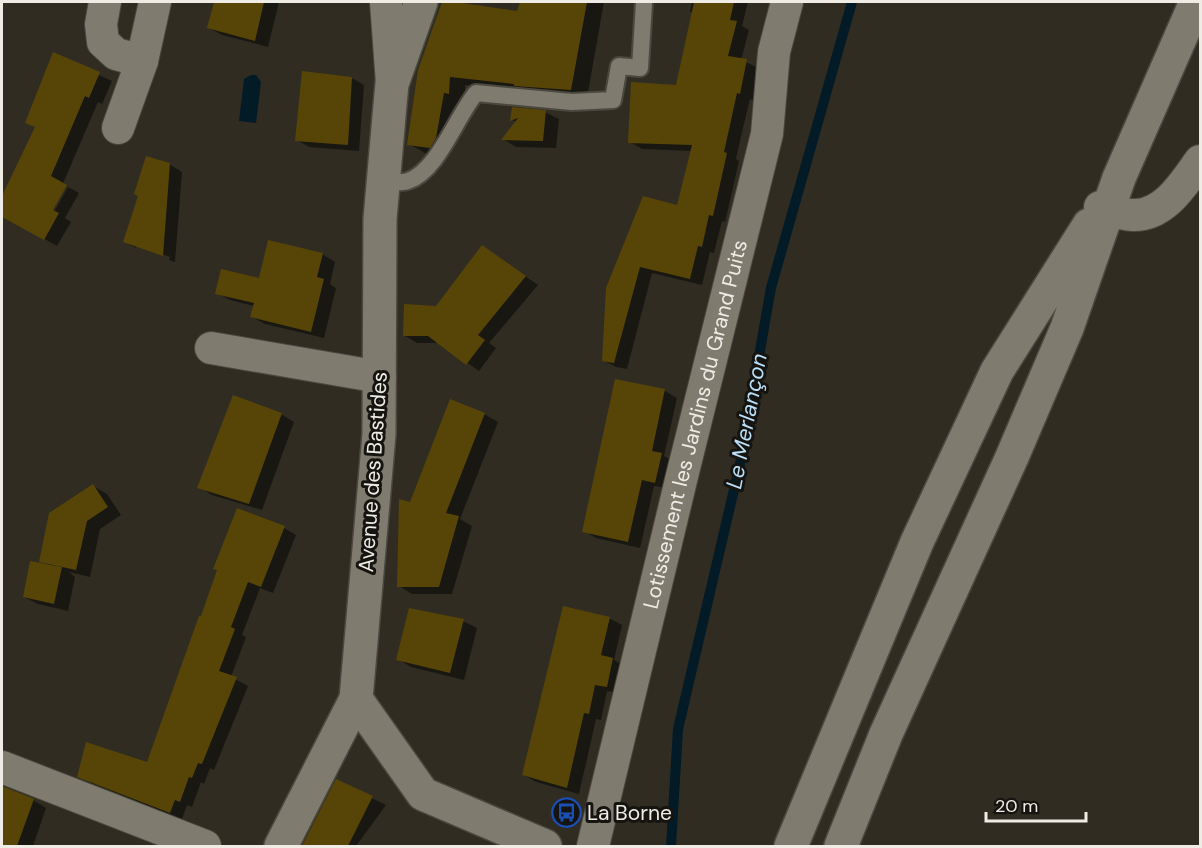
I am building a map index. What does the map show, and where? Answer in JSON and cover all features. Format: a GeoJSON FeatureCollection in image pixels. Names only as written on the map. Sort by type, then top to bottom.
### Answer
{"type":"FeatureCollection","features":[{"type":"Feature","properties":{"kind":"main road","name":"Avenue des Bastides"},"geometry":{"type":"LineString","coordinates":[[356,699],[379,434],[380,219],[392,84],[422,2]]}},
{"type":"Feature","properties":{"kind":"main road"},"geometry":{"type":"LineString","coordinates":[[791,846],[917,542],[997,371],[1104,208],[1196,2]]}},
{"type":"Feature","properties":{"kind":"main road"},"geometry":{"type":"LineString","coordinates":[[841,846],[886,734],[1012,457],[1067,328],[1104,208]]}},
{"type":"Feature","properties":{"kind":"main road"},"geometry":{"type":"LineString","coordinates":[[281,846],[356,699],[423,794],[545,846]]}},
{"type":"Feature","properties":{"kind":"street"},"geometry":{"type":"LineString","coordinates":[[105,2],[101,24],[103,42],[116,54],[142,61]]}},
{"type":"Feature","properties":{"kind":"street"},"geometry":{"type":"LineString","coordinates":[[118,128],[142,61],[155,2]]}},
{"type":"Feature","properties":{"kind":"street"},"geometry":{"type":"LineString","coordinates":[[386,2],[392,84]]}},
{"type":"Feature","properties":{"kind":"street","name":"Lotissement les Jardins du Grand Puits"},"geometry":{"type":"LineString","coordinates":[[593,846],[767,134],[774,52],[787,2]]}},
{"type":"Feature","properties":{"kind":"street"},"geometry":{"type":"LineString","coordinates":[[1104,208],[1132,215],[1150,213],[1164,205],[1178,191],[1200,161]]}},
{"type":"Feature","properties":{"kind":"street"},"geometry":{"type":"LineString","coordinates":[[211,348],[380,378]]}},
{"type":"Feature","properties":{"kind":"street"},"geometry":{"type":"LineString","coordinates":[[2,767],[205,846]]}},
{"type":"Feature","properties":{"kind":"lane"},"geometry":{"type":"LineString","coordinates":[[384,183],[409,181],[432,164],[466,105],[476,93],[572,102],[613,100],[619,66],[640,68],[644,2]]}},
{"type":"Feature","properties":{"kind":"water"},"geometry":{"type":"Polygon","coordinates":[[[256,75],[261,82],[256,123],[239,121],[244,79],[256,75]]]}},
{"type":"Feature","properties":{"kind":"building"},"geometry":{"type":"Polygon","coordinates":[[[214,2],[264,2],[255,41],[207,28],[214,2]]]}},
{"type":"Feature","properties":{"kind":"building"},"geometry":{"type":"Polygon","coordinates":[[[442,2],[517,11],[520,2],[587,2],[571,90],[514,86],[514,84],[450,77],[449,94],[444,93],[436,138],[430,148],[407,145],[418,70],[442,2]]]}},
{"type":"Feature","properties":{"kind":"building"},"geometry":{"type":"Polygon","coordinates":[[[694,2],[734,2],[730,20],[737,21],[728,56],[747,59],[724,152],[727,153],[713,216],[709,215],[702,247],[698,246],[690,279],[640,267],[614,363],[602,361],[606,288],[643,196],[677,205],[692,145],[628,143],[631,82],[676,85],[694,2]]]}},
{"type":"Feature","properties":{"kind":"building"},"geometry":{"type":"Polygon","coordinates":[[[53,52],[100,72],[89,98],[85,96],[51,176],[67,185],[53,210],[59,213],[44,240],[2,217],[2,196],[35,127],[25,123],[53,52]]]}},
{"type":"Feature","properties":{"kind":"building"},"geometry":{"type":"Polygon","coordinates":[[[302,71],[352,77],[348,145],[295,141],[302,71]]]}},
{"type":"Feature","properties":{"kind":"building"},"geometry":{"type":"Polygon","coordinates":[[[512,107],[546,110],[543,141],[501,140],[518,118],[510,121],[512,107]]]}},
{"type":"Feature","properties":{"kind":"building"},"geometry":{"type":"Polygon","coordinates":[[[146,156],[170,163],[163,256],[123,242],[138,196],[134,194],[146,156]]]}},
{"type":"Feature","properties":{"kind":"building"},"geometry":{"type":"Polygon","coordinates":[[[268,240],[323,253],[317,277],[324,279],[311,332],[250,317],[254,303],[215,294],[221,269],[259,278],[268,240]]]}},
{"type":"Feature","properties":{"kind":"building"},"geometry":{"type":"Polygon","coordinates":[[[482,245],[526,276],[478,335],[485,340],[466,365],[428,336],[403,336],[404,304],[436,306],[482,245]]]}},
{"type":"Feature","properties":{"kind":"building"},"geometry":{"type":"Polygon","coordinates":[[[615,379],[665,389],[652,451],[662,453],[655,483],[642,480],[628,542],[582,532],[615,379]]]}},
{"type":"Feature","properties":{"kind":"building"},"geometry":{"type":"Polygon","coordinates":[[[233,395],[282,413],[249,504],[197,488],[233,395]]]}},
{"type":"Feature","properties":{"kind":"building"},"geometry":{"type":"Polygon","coordinates":[[[450,399],[485,413],[446,513],[459,516],[439,587],[397,587],[399,499],[410,502],[450,399]]]}},
{"type":"Feature","properties":{"kind":"building"},"geometry":{"type":"Polygon","coordinates":[[[93,484],[108,507],[87,521],[76,570],[39,562],[49,513],[93,484]]]}},
{"type":"Feature","properties":{"kind":"building"},"geometry":{"type":"Polygon","coordinates":[[[237,508],[285,526],[261,587],[248,582],[231,627],[235,629],[219,671],[237,677],[202,764],[198,763],[192,778],[189,777],[180,802],[175,800],[170,813],[77,777],[86,742],[147,762],[217,570],[213,569],[237,508]]]}},
{"type":"Feature","properties":{"kind":"building"},"geometry":{"type":"Polygon","coordinates":[[[30,561],[62,567],[54,604],[23,597],[30,561]]]}},
{"type":"Feature","properties":{"kind":"building"},"geometry":{"type":"Polygon","coordinates":[[[563,606],[610,617],[601,655],[613,658],[607,687],[595,685],[589,714],[584,713],[567,788],[522,775],[563,606]]]}},
{"type":"Feature","properties":{"kind":"building"},"geometry":{"type":"Polygon","coordinates":[[[409,608],[464,619],[450,673],[396,660],[409,608]]]}},
{"type":"Feature","properties":{"kind":"building"},"geometry":{"type":"Polygon","coordinates":[[[336,779],[373,796],[348,846],[302,846],[336,779]]]}},
{"type":"Feature","properties":{"kind":"building"},"geometry":{"type":"Polygon","coordinates":[[[2,786],[34,799],[17,846],[2,846],[2,786]]]}},
{"type":"Feature","properties":{"kind":"waterway","name":"Le Merlançon"},"geometry":{"type":"LineString","coordinates":[[671,846],[678,729],[740,464],[771,288],[852,2]]}},
{"type":"Feature","properties":{"kind":"place","name":"La Borne"},"geometry":{"type":"Point","coordinates":[566,813]}}]}
